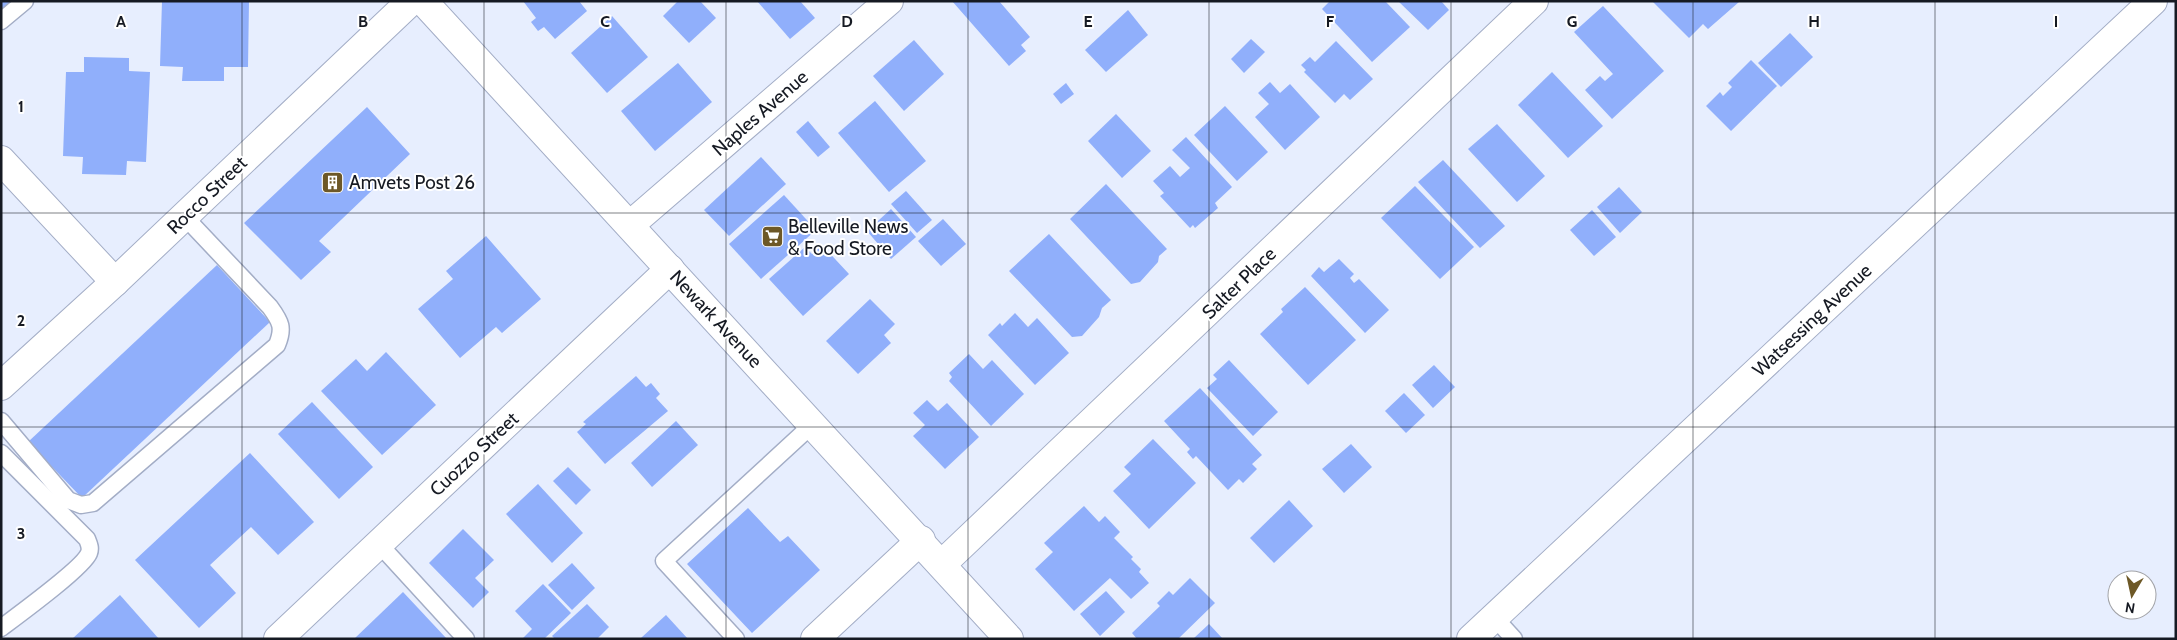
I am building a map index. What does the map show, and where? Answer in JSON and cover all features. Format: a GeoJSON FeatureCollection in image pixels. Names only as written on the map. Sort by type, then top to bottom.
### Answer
{"type":"FeatureCollection","features":[{"type":"Feature","properties":{"kind":"street","name":"Rocco Street"},"geometry":{"type":"LineString","coordinates":[[1,386],[115,282],[411,1]]}},
{"type":"Feature","properties":{"kind":"street","name":"Newark Avenue"},"geometry":{"type":"LineString","coordinates":[[423,1],[921,540],[1009,639]]}},
{"type":"Feature","properties":{"kind":"street","name":"Naples Avenue"},"geometry":{"type":"LineString","coordinates":[[630,225],[889,1]]}},
{"type":"Feature","properties":{"kind":"street","name":"Salter Place"},"geometry":{"type":"LineString","coordinates":[[942,564],[1534,1]]}},
{"type":"Feature","properties":{"kind":"street","name":"Watsessing Avenue"},"geometry":{"type":"LineString","coordinates":[[1471,639],[2152,1]]}},
{"type":"Feature","properties":{"kind":"street"},"geometry":{"type":"LineString","coordinates":[[1,160],[115,282]]}},
{"type":"Feature","properties":{"kind":"street","name":"Cuozzo Street"},"geometry":{"type":"LineString","coordinates":[[278,639],[670,269]]}},
{"type":"Feature","properties":{"kind":"street"},"geometry":{"type":"LineString","coordinates":[[816,639],[921,540]]}},
{"type":"Feature","properties":{"kind":"lane"},"geometry":{"type":"LineString","coordinates":[[1,21],[24,1]]}},
{"type":"Feature","properties":{"kind":"lane"},"geometry":{"type":"LineString","coordinates":[[1,421],[68,500],[81,505],[93,503],[276,345],[282,332],[278,318],[270,307],[184,216]]}},
{"type":"Feature","properties":{"kind":"lane"},"geometry":{"type":"LineString","coordinates":[[736,639],[664,561],[813,424]]}},
{"type":"Feature","properties":{"kind":"lane"},"geometry":{"type":"LineString","coordinates":[[1,453],[87,539],[90,552],[80,566],[1,628]]}},
{"type":"Feature","properties":{"kind":"lane"},"geometry":{"type":"LineString","coordinates":[[379,544],[466,639]]}},
{"type":"Feature","properties":{"kind":"lane"},"geometry":{"type":"LineString","coordinates":[[1494,617],[1514,639]]}},
{"type":"Feature","properties":{"kind":"building"},"geometry":{"type":"Polygon","coordinates":[[[1,1],[14,1],[1,12],[1,1]]]}},
{"type":"Feature","properties":{"kind":"building"},"geometry":{"type":"Polygon","coordinates":[[[162,1],[249,1],[248,67],[224,67],[224,81],[182,81],[183,67],[160,66],[162,1]]]}},
{"type":"Feature","properties":{"kind":"building"},"geometry":{"type":"Polygon","coordinates":[[[523,1],[579,1],[587,11],[555,39],[544,27],[538,31],[531,22],[536,18],[523,1]]]}},
{"type":"Feature","properties":{"kind":"building"},"geometry":{"type":"Polygon","coordinates":[[[678,1],[700,1],[716,18],[689,43],[663,16],[678,1]]]}},
{"type":"Feature","properties":{"kind":"building"},"geometry":{"type":"Polygon","coordinates":[[[757,1],[800,1],[815,18],[790,39],[757,1]]]}},
{"type":"Feature","properties":{"kind":"building"},"geometry":{"type":"Polygon","coordinates":[[[952,1],[999,1],[1030,37],[1021,45],[1026,51],[1009,66],[952,1]]]}},
{"type":"Feature","properties":{"kind":"building"},"geometry":{"type":"Polygon","coordinates":[[[1330,1],[1385,1],[1410,27],[1372,62],[1322,9],[1330,1]]]}},
{"type":"Feature","properties":{"kind":"building"},"geometry":{"type":"Polygon","coordinates":[[[1398,1],[1441,1],[1449,10],[1428,30],[1398,1]]]}},
{"type":"Feature","properties":{"kind":"building"},"geometry":{"type":"Polygon","coordinates":[[[1652,1],[1739,2],[1708,29],[1703,24],[1689,38],[1652,1]]]}},
{"type":"Feature","properties":{"kind":"building"},"geometry":{"type":"Polygon","coordinates":[[[1603,6],[1664,71],[1612,119],[1585,90],[1600,76],[1605,81],[1613,74],[1574,32],[1603,6]]]}},
{"type":"Feature","properties":{"kind":"building"},"geometry":{"type":"Polygon","coordinates":[[[1128,10],[1148,35],[1106,72],[1085,50],[1128,10]]]}},
{"type":"Feature","properties":{"kind":"building"},"geometry":{"type":"Polygon","coordinates":[[[612,16],[648,57],[607,93],[571,53],[612,16]]]}},
{"type":"Feature","properties":{"kind":"building"},"geometry":{"type":"Polygon","coordinates":[[[1790,33],[1813,57],[1781,87],[1758,63],[1790,33]]]}},
{"type":"Feature","properties":{"kind":"building"},"geometry":{"type":"Polygon","coordinates":[[[1251,39],[1265,52],[1244,73],[1231,59],[1251,39]]]}},
{"type":"Feature","properties":{"kind":"building"},"geometry":{"type":"Polygon","coordinates":[[[914,40],[944,74],[904,111],[873,76],[914,40]]]}},
{"type":"Feature","properties":{"kind":"building"},"geometry":{"type":"Polygon","coordinates":[[[1336,41],[1373,79],[1350,100],[1344,94],[1335,103],[1304,72],[1306,70],[1301,65],[1310,57],[1315,62],[1336,41]]]}},
{"type":"Feature","properties":{"kind":"building"},"geometry":{"type":"Polygon","coordinates":[[[84,57],[129,58],[129,71],[150,72],[146,162],[127,161],[126,175],[82,174],[83,157],[63,156],[66,72],[84,72],[84,57]]]}},
{"type":"Feature","properties":{"kind":"building"},"geometry":{"type":"Polygon","coordinates":[[[1751,60],[1777,86],[1731,131],[1706,106],[1720,92],[1723,96],[1732,87],[1728,83],[1751,60]]]}},
{"type":"Feature","properties":{"kind":"building"},"geometry":{"type":"Polygon","coordinates":[[[678,63],[712,102],[655,151],[621,111],[678,63]]]}},
{"type":"Feature","properties":{"kind":"building"},"geometry":{"type":"Polygon","coordinates":[[[1552,72],[1603,126],[1568,158],[1518,105],[1552,72]]]}},
{"type":"Feature","properties":{"kind":"building"},"geometry":{"type":"Polygon","coordinates":[[[1270,82],[1280,93],[1290,84],[1320,117],[1285,150],[1255,117],[1269,104],[1258,93],[1270,82]]]}},
{"type":"Feature","properties":{"kind":"building"},"geometry":{"type":"Polygon","coordinates":[[[1066,83],[1074,94],[1061,104],[1053,94],[1066,83]]]}},
{"type":"Feature","properties":{"kind":"building"},"geometry":{"type":"Polygon","coordinates":[[[875,101],[926,161],[889,192],[838,133],[875,101]]]}},
{"type":"Feature","properties":{"kind":"building"},"geometry":{"type":"Polygon","coordinates":[[[1225,106],[1268,152],[1237,181],[1194,135],[1225,106]]]}},
{"type":"Feature","properties":{"kind":"building","name":"Amvets Post 26"},"geometry":{"type":"Polygon","coordinates":[[[367,107],[410,154],[319,241],[331,252],[301,280],[244,223],[367,107]]]}},
{"type":"Feature","properties":{"kind":"building"},"geometry":{"type":"Polygon","coordinates":[[[1116,114],[1151,151],[1122,178],[1088,141],[1116,114]]]}},
{"type":"Feature","properties":{"kind":"building"},"geometry":{"type":"Polygon","coordinates":[[[808,121],[830,147],[818,157],[796,132],[808,121]]]}},
{"type":"Feature","properties":{"kind":"building"},"geometry":{"type":"Polygon","coordinates":[[[1497,124],[1545,176],[1517,202],[1468,149],[1497,124]]]}},
{"type":"Feature","properties":{"kind":"building"},"geometry":{"type":"Polygon","coordinates":[[[1186,137],[1232,187],[1215,203],[1218,208],[1195,228],[1193,225],[1190,228],[1160,196],[1164,193],[1153,181],[1170,166],[1180,177],[1190,168],[1172,150],[1186,137]]]}},
{"type":"Feature","properties":{"kind":"building"},"geometry":{"type":"Polygon","coordinates":[[[761,157],[786,184],[729,236],[704,210],[761,157]]]}},
{"type":"Feature","properties":{"kind":"building"},"geometry":{"type":"Polygon","coordinates":[[[1443,160],[1505,226],[1480,248],[1418,182],[1443,160]]]}},
{"type":"Feature","properties":{"kind":"building"},"geometry":{"type":"Polygon","coordinates":[[[1106,184],[1167,249],[1159,256],[1158,262],[1140,282],[1131,284],[1070,219],[1106,184]]]}},
{"type":"Feature","properties":{"kind":"building"},"geometry":{"type":"Polygon","coordinates":[[[1415,186],[1474,247],[1440,279],[1381,218],[1415,186]]]}},
{"type":"Feature","properties":{"kind":"building"},"geometry":{"type":"Polygon","coordinates":[[[1619,187],[1642,212],[1620,233],[1597,207],[1619,187]]]}},
{"type":"Feature","properties":{"kind":"building"},"geometry":{"type":"Polygon","coordinates":[[[906,191],[932,220],[917,233],[891,204],[906,191]]]}},
{"type":"Feature","properties":{"kind":"building","name":"Belleville News & Food Store"},"geometry":{"type":"Polygon","coordinates":[[[784,195],[816,230],[761,279],[729,244],[784,195]]]}},
{"type":"Feature","properties":{"kind":"building"},"geometry":{"type":"Polygon","coordinates":[[[891,209],[916,237],[891,259],[867,231],[891,209]]]}},
{"type":"Feature","properties":{"kind":"building"},"geometry":{"type":"Polygon","coordinates":[[[1592,210],[1616,237],[1594,256],[1570,230],[1592,210]]]}},
{"type":"Feature","properties":{"kind":"building"},"geometry":{"type":"Polygon","coordinates":[[[943,219],[966,244],[941,266],[918,241],[943,219]]]}},
{"type":"Feature","properties":{"kind":"building"},"geometry":{"type":"Polygon","coordinates":[[[1049,234],[1111,300],[1102,308],[1099,317],[1082,336],[1072,337],[1009,271],[1049,234]]]}},
{"type":"Feature","properties":{"kind":"building"},"geometry":{"type":"Polygon","coordinates":[[[486,236],[541,299],[502,333],[496,327],[460,358],[418,309],[453,279],[446,271],[486,236]]]}},
{"type":"Feature","properties":{"kind":"building"},"geometry":{"type":"Polygon","coordinates":[[[822,245],[849,274],[803,316],[769,279],[805,247],[812,254],[822,245]]]}},
{"type":"Feature","properties":{"kind":"building"},"geometry":{"type":"Polygon","coordinates":[[[1339,259],[1354,274],[1350,278],[1354,283],[1359,279],[1389,310],[1365,333],[1311,276],[1319,267],[1324,272],[1339,259]]]}},
{"type":"Feature","properties":{"kind":"building"},"geometry":{"type":"Polygon","coordinates":[[[217,265],[270,322],[82,498],[28,442],[217,265]]]}},
{"type":"Feature","properties":{"kind":"building"},"geometry":{"type":"Polygon","coordinates":[[[1305,287],[1356,340],[1308,385],[1260,334],[1283,312],[1281,309],[1305,287]]]}},
{"type":"Feature","properties":{"kind":"building"},"geometry":{"type":"Polygon","coordinates":[[[870,299],[895,324],[884,335],[891,343],[858,374],[826,341],[870,299]]]}},
{"type":"Feature","properties":{"kind":"building"},"geometry":{"type":"Polygon","coordinates":[[[1015,313],[1028,327],[1037,318],[1069,353],[1035,385],[988,335],[1000,323],[1002,326],[1015,313]]]}},
{"type":"Feature","properties":{"kind":"building"},"geometry":{"type":"Polygon","coordinates":[[[386,352],[436,405],[382,455],[321,391],[356,359],[367,371],[386,352]]]}},
{"type":"Feature","properties":{"kind":"building"},"geometry":{"type":"Polygon","coordinates":[[[969,354],[983,369],[992,360],[1024,394],[991,426],[949,381],[952,377],[949,373],[969,354]]]}},
{"type":"Feature","properties":{"kind":"building"},"geometry":{"type":"Polygon","coordinates":[[[1229,360],[1278,412],[1253,436],[1207,388],[1217,379],[1213,375],[1229,360]]]}},
{"type":"Feature","properties":{"kind":"building"},"geometry":{"type":"Polygon","coordinates":[[[1434,365],[1455,387],[1433,408],[1412,385],[1434,365]]]}},
{"type":"Feature","properties":{"kind":"building"},"geometry":{"type":"Polygon","coordinates":[[[636,376],[646,387],[651,383],[660,394],[656,398],[668,411],[605,464],[577,432],[586,424],[583,422],[636,376]]]}},
{"type":"Feature","properties":{"kind":"building"},"geometry":{"type":"Polygon","coordinates":[[[1200,388],[1262,455],[1252,464],[1257,469],[1243,483],[1239,479],[1228,490],[1196,456],[1193,459],[1187,452],[1190,449],[1164,421],[1200,388]]]}},
{"type":"Feature","properties":{"kind":"building"},"geometry":{"type":"Polygon","coordinates":[[[1404,393],[1425,415],[1406,433],[1385,411],[1404,393]]]}},
{"type":"Feature","properties":{"kind":"building"},"geometry":{"type":"Polygon","coordinates":[[[927,400],[938,411],[947,403],[979,437],[945,469],[913,436],[925,425],[913,413],[927,400]]]}},
{"type":"Feature","properties":{"kind":"building"},"geometry":{"type":"Polygon","coordinates":[[[312,402],[373,467],[339,499],[278,434],[312,402]]]}},
{"type":"Feature","properties":{"kind":"building"},"geometry":{"type":"Polygon","coordinates":[[[676,421],[698,445],[652,487],[631,463],[676,421]]]}},
{"type":"Feature","properties":{"kind":"building"},"geometry":{"type":"Polygon","coordinates":[[[1153,439],[1196,483],[1149,529],[1113,491],[1131,474],[1124,467],[1153,439]]]}},
{"type":"Feature","properties":{"kind":"building"},"geometry":{"type":"Polygon","coordinates":[[[1351,444],[1372,467],[1344,493],[1322,469],[1351,444]]]}},
{"type":"Feature","properties":{"kind":"building"},"geometry":{"type":"Polygon","coordinates":[[[250,453],[314,522],[278,555],[251,527],[210,565],[236,593],[199,628],[135,560],[250,453]]]}},
{"type":"Feature","properties":{"kind":"building"},"geometry":{"type":"Polygon","coordinates":[[[568,467],[591,490],[576,505],[553,481],[568,467]]]}},
{"type":"Feature","properties":{"kind":"building"},"geometry":{"type":"Polygon","coordinates":[[[538,484],[583,533],[552,563],[506,514],[538,484]]]}},
{"type":"Feature","properties":{"kind":"building"},"geometry":{"type":"Polygon","coordinates":[[[1289,500],[1313,526],[1274,563],[1250,538],[1289,500]]]}},
{"type":"Feature","properties":{"kind":"building"},"geometry":{"type":"Polygon","coordinates":[[[1084,506],[1099,522],[1105,516],[1120,532],[1114,538],[1133,557],[1131,559],[1141,569],[1139,572],[1149,583],[1131,599],[1110,578],[1074,611],[1035,569],[1053,552],[1044,543],[1084,506]]]}},
{"type":"Feature","properties":{"kind":"building"},"geometry":{"type":"Polygon","coordinates":[[[748,508],[780,542],[788,536],[820,570],[752,633],[687,564],[748,508]]]}},
{"type":"Feature","properties":{"kind":"building"},"geometry":{"type":"Polygon","coordinates":[[[463,529],[494,560],[475,578],[489,592],[473,608],[429,563],[463,529]]]}},
{"type":"Feature","properties":{"kind":"building"},"geometry":{"type":"Polygon","coordinates":[[[572,563],[595,588],[572,610],[548,585],[572,563]]]}},
{"type":"Feature","properties":{"kind":"building"},"geometry":{"type":"Polygon","coordinates":[[[1190,578],[1215,603],[1178,639],[1137,639],[1132,633],[1160,606],[1157,603],[1169,591],[1173,595],[1190,578]]]}},
{"type":"Feature","properties":{"kind":"building"},"geometry":{"type":"Polygon","coordinates":[[[543,584],[571,613],[544,639],[522,639],[532,629],[515,611],[543,584]]]}},
{"type":"Feature","properties":{"kind":"building"},"geometry":{"type":"Polygon","coordinates":[[[1106,591],[1125,612],[1100,636],[1080,614],[1106,591]]]}},
{"type":"Feature","properties":{"kind":"building"},"geometry":{"type":"Polygon","coordinates":[[[403,592],[447,639],[354,639],[403,592]]]}},
{"type":"Feature","properties":{"kind":"building"},"geometry":{"type":"Polygon","coordinates":[[[120,595],[159,639],[72,639],[120,595]]]}},
{"type":"Feature","properties":{"kind":"building"},"geometry":{"type":"Polygon","coordinates":[[[587,604],[609,627],[597,639],[555,639],[552,636],[587,604]]]}},
{"type":"Feature","properties":{"kind":"building"},"geometry":{"type":"Polygon","coordinates":[[[666,615],[688,639],[641,638],[666,615]]]}},
{"type":"Feature","properties":{"kind":"building"},"geometry":{"type":"Polygon","coordinates":[[[1209,624],[1223,639],[1193,639],[1209,624]]]}},
{"type":"Feature","properties":{"kind":"place","name":"Amvets Post 26"},"geometry":{"type":"Point","coordinates":[333,182]}},
{"type":"Feature","properties":{"kind":"place","name":"Belleville News & Food Store"},"geometry":{"type":"Point","coordinates":[772,237]}}]}
